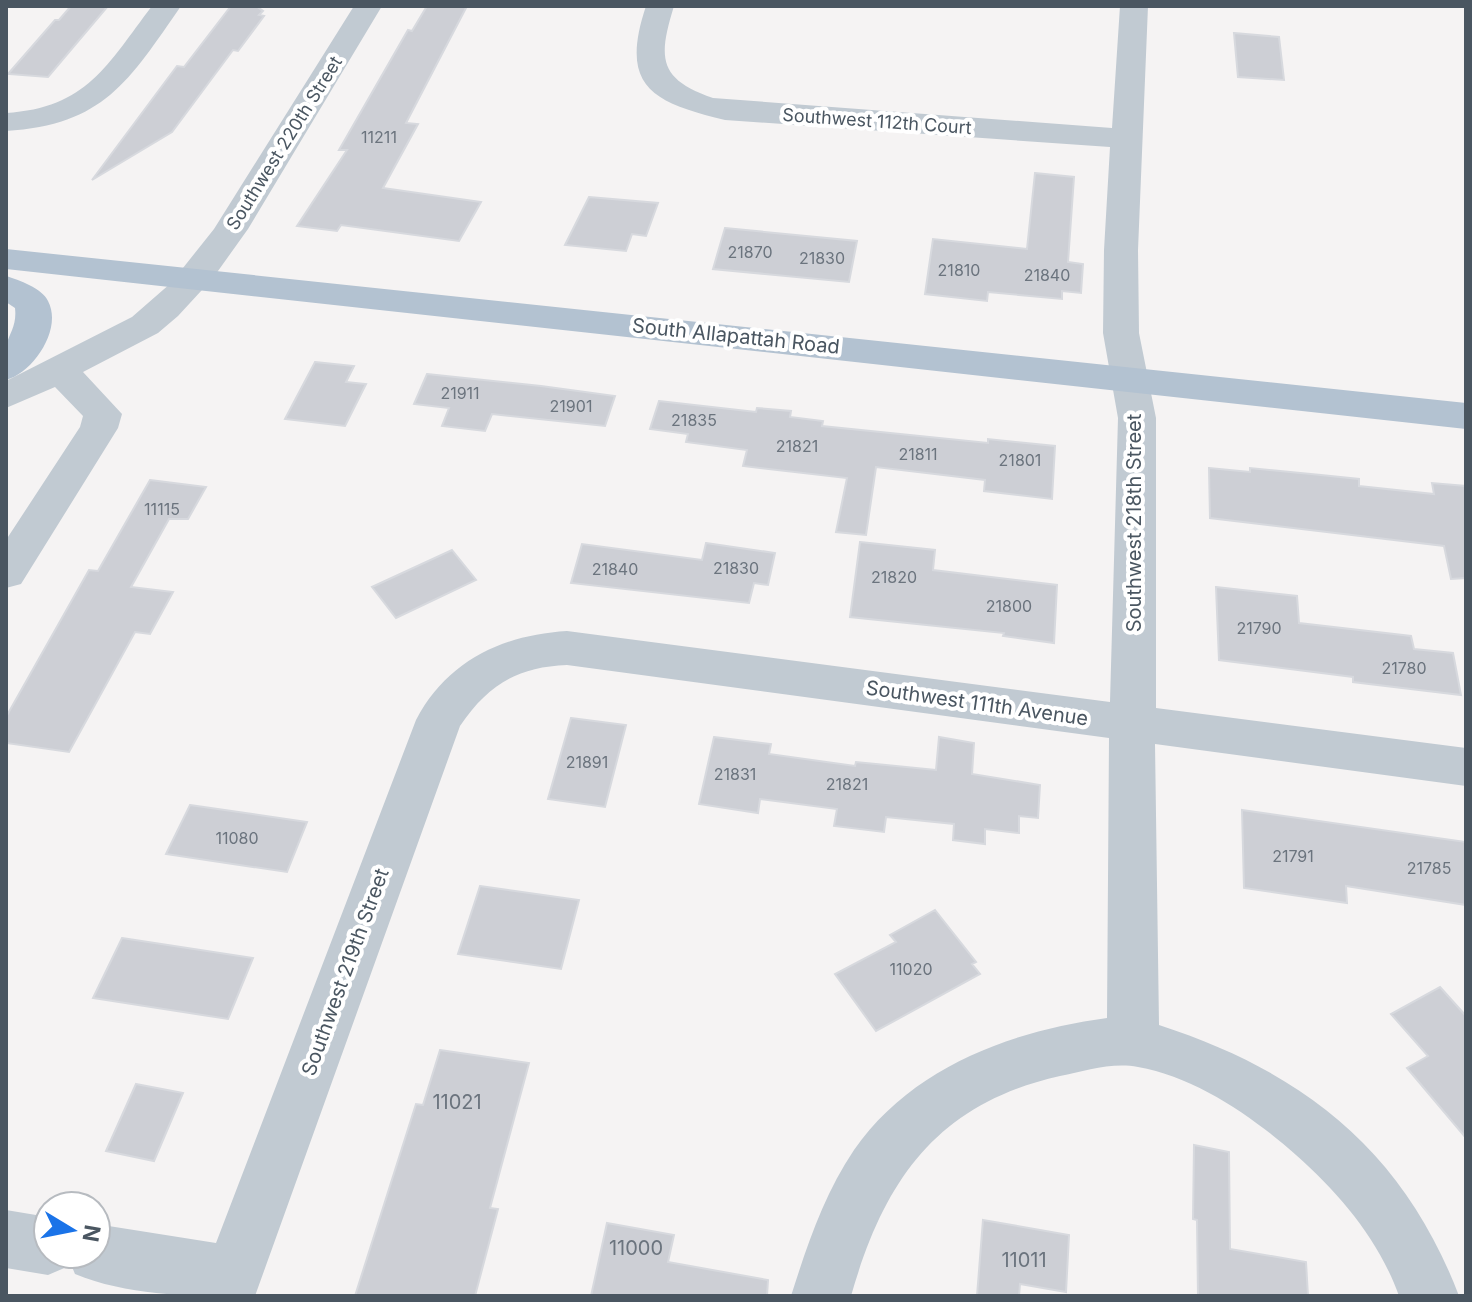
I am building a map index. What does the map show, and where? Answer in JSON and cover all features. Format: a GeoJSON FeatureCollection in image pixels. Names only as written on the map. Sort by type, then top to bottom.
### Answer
{"type":"FeatureCollection","features":[{"type":"Feature","properties":{"kind":"main road","name":"South Allapattah Road"},"geometry":{"type":"LineString","coordinates":[[6,259],[1466,416]]}},
{"type":"Feature","properties":{"kind":"main road"},"geometry":{"type":"LineString","coordinates":[[6,287],[32,303],[36,317],[30,339],[6,368]]}},
{"type":"Feature","properties":{"kind":"street"},"geometry":{"type":"LineString","coordinates":[[6,122],[57,116],[95,97],[167,6]]}},
{"type":"Feature","properties":{"kind":"street","name":"Southwest 220th Street"},"geometry":{"type":"LineString","coordinates":[[6,396],[145,325],[196,278],[229,232],[368,6]]}},
{"type":"Feature","properties":{"kind":"street","name":"Southwest 112th Court"},"geometry":{"type":"LineString","coordinates":[[660,6],[651,30],[648,63],[658,82],[675,96],[725,111],[1125,138]]}},
{"type":"Feature","properties":{"kind":"street","name":"Southwest 218th Street"},"geometry":{"type":"LineString","coordinates":[[1133,1042],[1137,418],[1121,333],[1125,138],[1134,6]]}},
{"type":"Feature","properties":{"kind":"street"},"geometry":{"type":"LineString","coordinates":[[6,573],[81,458],[99,428],[103,414],[60,370]]}},
{"type":"Feature","properties":{"kind":"street","name":"Southwest 111th Avenue"},"geometry":{"type":"LineString","coordinates":[[490,665],[527,652],[567,648],[1466,767]]}},
{"type":"Feature","properties":{"kind":"street","name":"Southwest 219th Street"},"geometry":{"type":"LineString","coordinates":[[229,1285],[439,720],[451,701],[490,665]]}},
{"type":"Feature","properties":{"kind":"street"},"geometry":{"type":"LineString","coordinates":[[821,1296],[847,1213],[867,1176],[897,1136],[930,1108],[979,1077],[1031,1058],[1082,1047],[1133,1042],[1243,1082],[1267,1097],[1317,1138],[1360,1179],[1398,1228],[1429,1296]]}},
{"type":"Feature","properties":{"kind":"street"},"geometry":{"type":"LineString","coordinates":[[6,1239],[32,1243]]}},
{"type":"Feature","properties":{"kind":"street"},"geometry":{"type":"LineString","coordinates":[[112,1257],[229,1285]]}},
{"type":"Feature","properties":{"kind":"building"},"geometry":{"type":"Polygon","coordinates":[[[71,6],[108,6],[48,77],[8,74],[55,20],[59,20],[71,6]]]}},
{"type":"Feature","properties":{"kind":"building"},"geometry":{"type":"Polygon","coordinates":[[[231,6],[256,6],[263,11],[259,15],[264,16],[238,51],[233,50],[172,132],[92,180],[177,66],[184,67],[231,6]]]}},
{"type":"Feature","properties":{"kind":"building"},"geometry":{"type":"Polygon","coordinates":[[[427,6],[467,6],[406,123],[418,124],[383,188],[481,202],[459,241],[341,225],[337,231],[297,226],[347,150],[339,150],[408,30],[412,31],[427,6]]]}},
{"type":"Feature","properties":{"kind":"building"},"geometry":{"type":"Polygon","coordinates":[[[1234,33],[1279,37],[1284,80],[1238,77],[1234,33]]]}},
{"type":"Feature","properties":{"kind":"building"},"geometry":{"type":"Polygon","coordinates":[[[1035,173],[1074,177],[1068,262],[1083,264],[1081,293],[1062,291],[1062,299],[988,292],[987,301],[925,294],[933,239],[1027,249],[1035,173]]]}},
{"type":"Feature","properties":{"kind":"building"},"geometry":{"type":"Polygon","coordinates":[[[589,197],[658,203],[646,236],[632,234],[626,251],[565,245],[589,197]]]}},
{"type":"Feature","properties":{"kind":"building"},"geometry":{"type":"Polygon","coordinates":[[[725,228],[857,241],[849,282],[713,269],[725,228]]]}},
{"type":"Feature","properties":{"kind":"building"},"geometry":{"type":"Polygon","coordinates":[[[315,362],[354,366],[346,382],[366,384],[345,426],[285,419],[315,362]]]}},
{"type":"Feature","properties":{"kind":"building"},"geometry":{"type":"Polygon","coordinates":[[[427,374],[615,396],[605,426],[492,414],[485,431],[442,426],[449,408],[414,404],[427,374]]]}},
{"type":"Feature","properties":{"kind":"building"},"geometry":{"type":"Polygon","coordinates":[[[659,401],[756,412],[757,408],[791,411],[790,417],[823,421],[822,426],[988,443],[988,439],[1055,446],[1052,499],[984,491],[985,480],[876,467],[866,535],[836,532],[847,478],[743,466],[747,450],[686,442],[688,434],[650,429],[659,401]]]}},
{"type":"Feature","properties":{"kind":"building"},"geometry":{"type":"Polygon","coordinates":[[[1209,468],[1250,472],[1250,468],[1359,479],[1359,486],[1434,494],[1432,483],[1466,486],[1466,578],[1451,579],[1444,546],[1210,518],[1209,468]]]}},
{"type":"Feature","properties":{"kind":"building"},"geometry":{"type":"Polygon","coordinates":[[[150,480],[206,487],[188,519],[169,519],[131,587],[173,592],[150,634],[135,632],[69,752],[6,743],[6,717],[89,570],[98,571],[150,480]]]}},
{"type":"Feature","properties":{"kind":"building"},"geometry":{"type":"Polygon","coordinates":[[[860,542],[935,550],[933,570],[1057,585],[1054,643],[1003,636],[1004,633],[850,617],[860,542]]]}},
{"type":"Feature","properties":{"kind":"building"},"geometry":{"type":"Polygon","coordinates":[[[706,543],[775,553],[768,585],[754,583],[749,603],[571,583],[582,544],[702,560],[706,543]]]}},
{"type":"Feature","properties":{"kind":"building"},"geometry":{"type":"Polygon","coordinates":[[[452,550],[476,580],[396,618],[372,587],[452,550]]]}},
{"type":"Feature","properties":{"kind":"building"},"geometry":{"type":"Polygon","coordinates":[[[1216,587],[1297,596],[1299,623],[1411,636],[1414,649],[1453,653],[1461,695],[1353,682],[1353,677],[1219,660],[1216,587]]]}},
{"type":"Feature","properties":{"kind":"building"},"geometry":{"type":"Polygon","coordinates":[[[571,718],[626,725],[605,807],[548,799],[571,718]]]}},
{"type":"Feature","properties":{"kind":"building"},"geometry":{"type":"Polygon","coordinates":[[[714,737],[771,744],[769,754],[855,766],[856,762],[936,770],[939,737],[974,743],[972,774],[1040,785],[1038,818],[1019,816],[1019,833],[985,829],[985,844],[953,840],[954,824],[886,817],[884,832],[834,826],[837,809],[760,799],[758,813],[699,804],[714,737]]]}},
{"type":"Feature","properties":{"kind":"building"},"geometry":{"type":"Polygon","coordinates":[[[190,805],[307,822],[287,872],[166,854],[190,805]]]}},
{"type":"Feature","properties":{"kind":"building"},"geometry":{"type":"Polygon","coordinates":[[[1242,810],[1466,842],[1466,905],[1346,886],[1347,903],[1244,888],[1242,810]]]}},
{"type":"Feature","properties":{"kind":"building"},"geometry":{"type":"Polygon","coordinates":[[[480,886],[579,900],[561,969],[458,954],[480,886]]]}},
{"type":"Feature","properties":{"kind":"building"},"geometry":{"type":"Polygon","coordinates":[[[935,910],[976,962],[972,964],[980,974],[876,1031],[835,974],[896,942],[890,935],[935,910]]]}},
{"type":"Feature","properties":{"kind":"building"},"geometry":{"type":"Polygon","coordinates":[[[122,938],[253,958],[228,1019],[93,998],[122,938]]]}},
{"type":"Feature","properties":{"kind":"building"},"geometry":{"type":"Polygon","coordinates":[[[1440,987],[1466,1016],[1466,1138],[1407,1068],[1428,1056],[1391,1014],[1440,987]]]}},
{"type":"Feature","properties":{"kind":"building"},"geometry":{"type":"Polygon","coordinates":[[[440,1050],[529,1063],[490,1208],[498,1209],[475,1296],[355,1296],[416,1104],[423,1105],[440,1050]]]}},
{"type":"Feature","properties":{"kind":"building"},"geometry":{"type":"Polygon","coordinates":[[[136,1084],[183,1093],[154,1161],[106,1151],[136,1084]]]}},
{"type":"Feature","properties":{"kind":"building"},"geometry":{"type":"Polygon","coordinates":[[[1194,1145],[1229,1152],[1230,1249],[1306,1262],[1308,1296],[1198,1296],[1197,1220],[1193,1219],[1194,1145]]]}},
{"type":"Feature","properties":{"kind":"building"},"geometry":{"type":"Polygon","coordinates":[[[983,1220],[1069,1235],[1066,1292],[1020,1284],[1019,1296],[977,1296],[983,1220]]]}},
{"type":"Feature","properties":{"kind":"building"},"geometry":{"type":"Polygon","coordinates":[[[607,1223],[674,1235],[668,1262],[768,1280],[767,1296],[591,1296],[607,1223]]]}}]}
